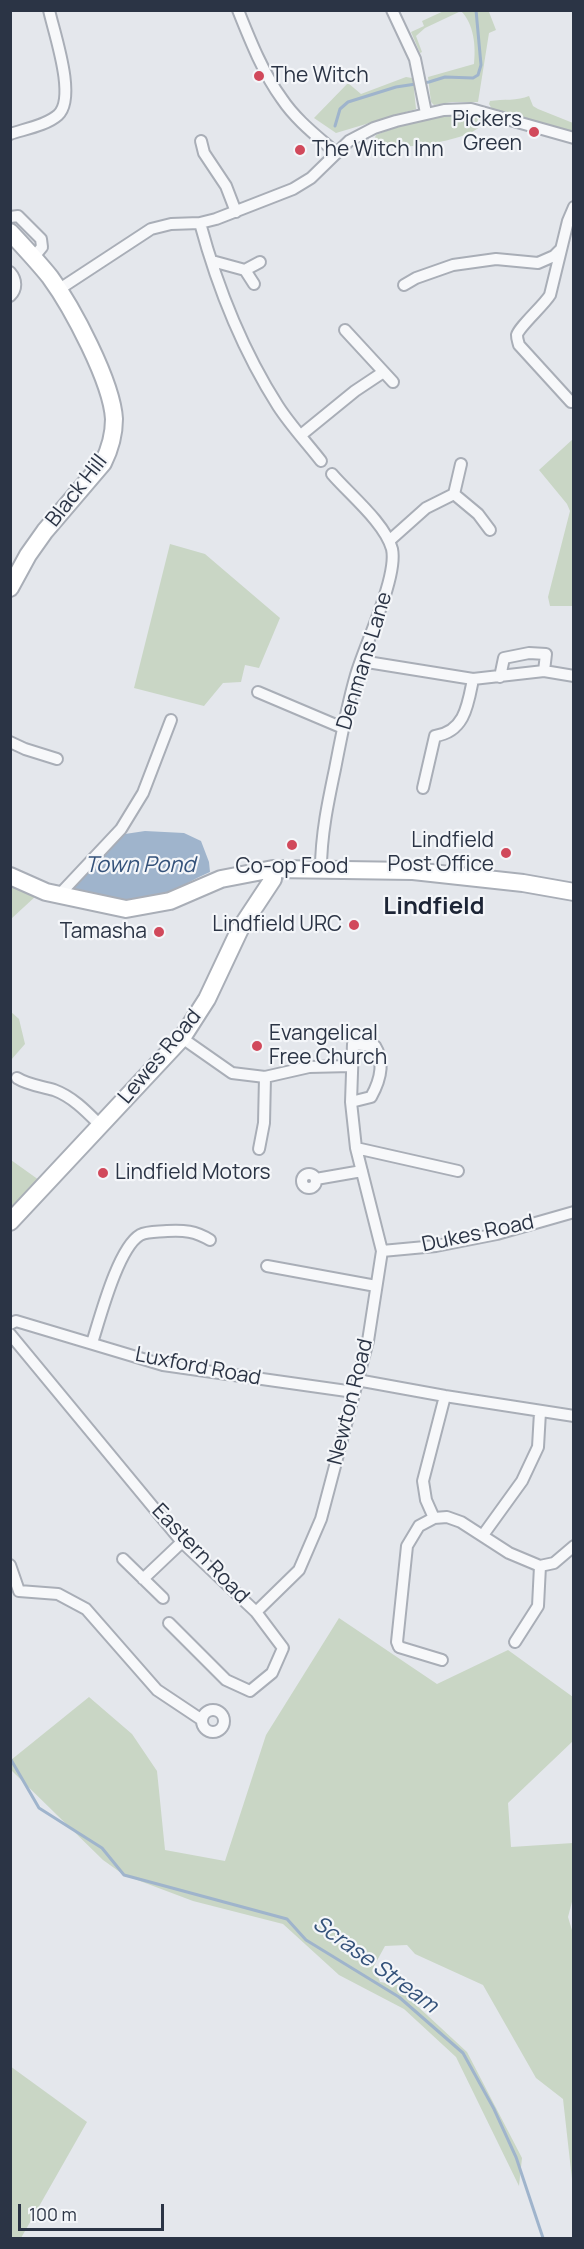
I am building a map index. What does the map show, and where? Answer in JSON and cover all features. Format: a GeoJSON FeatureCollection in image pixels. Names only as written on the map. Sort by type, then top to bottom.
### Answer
{"type":"FeatureCollection","features":[{"type":"Feature","properties":{"kind":"main road","name":"Black Hill"},"geometry":{"type":"LineString","coordinates":[[10,232],[58,290],[102,373],[109,393],[114,421],[112,437],[103,463],[45,531],[12,580]]}},
{"type":"Feature","properties":{"kind":"main road"},"geometry":{"type":"LineString","coordinates":[[10,876],[59,895],[126,909],[170,902],[221,879],[273,869],[413,871],[523,883],[573,892]]}},
{"type":"Feature","properties":{"kind":"main road","name":"Lewes Road"},"geometry":{"type":"LineString","coordinates":[[10,1222],[182,1038],[207,999],[240,929],[273,879],[273,869]]}},
{"type":"Feature","properties":{"kind":"street"},"geometry":{"type":"LineString","coordinates":[[10,134],[52,118],[59,114],[65,105],[66,86],[49,10]]}},
{"type":"Feature","properties":{"kind":"street"},"geometry":{"type":"LineString","coordinates":[[238,10],[260,60],[281,99],[292,113],[335,152]]}},
{"type":"Feature","properties":{"kind":"street"},"geometry":{"type":"LineString","coordinates":[[392,10],[410,45],[422,84],[426,113]]}},
{"type":"Feature","properties":{"kind":"street"},"geometry":{"type":"LineString","coordinates":[[58,290],[151,229],[171,224],[200,223],[236,212],[303,184],[335,152],[357,135],[374,128],[426,113],[471,109],[573,138]]}},
{"type":"Feature","properties":{"kind":"street"},"geometry":{"type":"LineString","coordinates":[[201,141],[204,153],[226,186],[236,212]]}},
{"type":"Feature","properties":{"kind":"street"},"geometry":{"type":"LineString","coordinates":[[571,402],[519,345],[517,339],[521,328],[544,305],[554,283],[573,207]]}},
{"type":"Feature","properties":{"kind":"street"},"geometry":{"type":"LineString","coordinates":[[10,217],[18,216],[41,238],[42,247],[33,258]]}},
{"type":"Feature","properties":{"kind":"street"},"geometry":{"type":"LineString","coordinates":[[200,223],[212,261],[251,357],[279,408],[321,462]]}},
{"type":"Feature","properties":{"kind":"street"},"geometry":{"type":"LineString","coordinates":[[404,285],[438,270],[478,260],[511,259],[538,263],[554,256],[561,249]]}},
{"type":"Feature","properties":{"kind":"street"},"geometry":{"type":"LineString","coordinates":[[212,261],[245,270],[254,284]]}},
{"type":"Feature","properties":{"kind":"street"},"geometry":{"type":"LineString","coordinates":[[245,270],[260,262]]}},
{"type":"Feature","properties":{"kind":"street"},"geometry":{"type":"LineString","coordinates":[[538,263],[554,283]]}},
{"type":"Feature","properties":{"kind":"street"},"geometry":{"type":"LineString","coordinates":[[10,273],[16,286],[10,297]]}},
{"type":"Feature","properties":{"kind":"street"},"geometry":{"type":"LineString","coordinates":[[345,330],[376,363],[382,373],[393,382]]}},
{"type":"Feature","properties":{"kind":"street"},"geometry":{"type":"LineString","coordinates":[[301,435],[355,391],[382,373]]}},
{"type":"Feature","properties":{"kind":"street"},"geometry":{"type":"LineString","coordinates":[[454,494],[461,464]]}},
{"type":"Feature","properties":{"kind":"street"},"geometry":{"type":"LineString","coordinates":[[332,474],[373,519],[389,541],[426,507],[454,494]]}},
{"type":"Feature","properties":{"kind":"street"},"geometry":{"type":"LineString","coordinates":[[454,494],[478,514],[490,530]]}},
{"type":"Feature","properties":{"kind":"street","name":"Denmans Lane"},"geometry":{"type":"LineString","coordinates":[[321,869],[325,824],[343,728],[361,661],[390,578],[392,551],[389,541]]}},
{"type":"Feature","properties":{"kind":"street"},"geometry":{"type":"LineString","coordinates":[[500,678],[504,658],[529,653],[546,654],[544,671]]}},
{"type":"Feature","properties":{"kind":"street"},"geometry":{"type":"LineString","coordinates":[[361,661],[473,679],[500,678],[544,671],[573,676]]}},
{"type":"Feature","properties":{"kind":"street"},"geometry":{"type":"LineString","coordinates":[[423,788],[435,736],[447,733],[461,723],[473,679]]}},
{"type":"Feature","properties":{"kind":"street"},"geometry":{"type":"LineString","coordinates":[[258,692],[343,728]]}},
{"type":"Feature","properties":{"kind":"street"},"geometry":{"type":"LineString","coordinates":[[59,895],[121,829],[143,793],[171,720]]}},
{"type":"Feature","properties":{"kind":"street"},"geometry":{"type":"LineString","coordinates":[[10,742],[31,752],[57,759]]}},
{"type":"Feature","properties":{"kind":"street"},"geometry":{"type":"LineString","coordinates":[[182,1038],[232,1073],[265,1077],[309,1067],[351,1066],[353,1044],[375,1046],[381,1055],[379,1083],[371,1096],[351,1102]]}},
{"type":"Feature","properties":{"kind":"street","name":"Newton Road"},"geometry":{"type":"LineString","coordinates":[[256,1612],[298,1570],[321,1520],[368,1341],[381,1251],[356,1148],[351,1102],[351,1066]]}},
{"type":"Feature","properties":{"kind":"street"},"geometry":{"type":"LineString","coordinates":[[259,1149],[264,1124],[265,1077]]}},
{"type":"Feature","properties":{"kind":"street"},"geometry":{"type":"LineString","coordinates":[[19,1082],[56,1091],[78,1103],[100,1126]]}},
{"type":"Feature","properties":{"kind":"street"},"geometry":{"type":"LineString","coordinates":[[356,1148],[458,1171]]}},
{"type":"Feature","properties":{"kind":"street"},"geometry":{"type":"LineString","coordinates":[[316,1179],[362,1170]]}},
{"type":"Feature","properties":{"kind":"street","name":"Dukes Road"},"geometry":{"type":"LineString","coordinates":[[381,1251],[436,1246],[497,1234],[573,1212]]}},
{"type":"Feature","properties":{"kind":"street"},"geometry":{"type":"LineString","coordinates":[[92,1343],[114,1277],[130,1243],[141,1234],[149,1232],[188,1230],[210,1240]]}},
{"type":"Feature","properties":{"kind":"street"},"geometry":{"type":"LineString","coordinates":[[267,1266],[376,1286]]}},
{"type":"Feature","properties":{"kind":"street","name":"Luxford Road"},"geometry":{"type":"LineString","coordinates":[[10,1323],[16,1321],[163,1365],[354,1392]]}},
{"type":"Feature","properties":{"kind":"street","name":"Eastern Road"},"geometry":{"type":"LineString","coordinates":[[10,1334],[182,1542],[256,1612],[283,1648],[272,1673],[250,1691],[226,1680],[169,1623]]}},
{"type":"Feature","properties":{"kind":"street"},"geometry":{"type":"LineString","coordinates":[[357,1380],[573,1416]]}},
{"type":"Feature","properties":{"kind":"street"},"geometry":{"type":"LineString","coordinates":[[434,1518],[426,1500],[423,1481],[445,1396]]}},
{"type":"Feature","properties":{"kind":"street"},"geometry":{"type":"LineString","coordinates":[[483,1535],[522,1481],[538,1447],[540,1412]]}},
{"type":"Feature","properties":{"kind":"street"},"geometry":{"type":"LineString","coordinates":[[442,1660],[399,1647],[397,1642],[407,1546],[419,1526],[434,1518],[447,1517],[462,1522],[509,1553],[540,1566],[554,1563],[573,1546]]}},
{"type":"Feature","properties":{"kind":"street"},"geometry":{"type":"LineString","coordinates":[[143,1579],[182,1542]]}},
{"type":"Feature","properties":{"kind":"street"},"geometry":{"type":"LineString","coordinates":[[123,1559],[163,1598]]}},
{"type":"Feature","properties":{"kind":"street"},"geometry":{"type":"LineString","coordinates":[[10,1565],[15,1595],[58,1594],[86,1609],[158,1690],[202,1720]]}},
{"type":"Feature","properties":{"kind":"street"},"geometry":{"type":"LineString","coordinates":[[515,1642],[538,1606],[540,1566]]}},
{"type":"Feature","properties":{"kind":"green space"},"geometry":{"type":"Polygon","coordinates":[[[446,10],[491,11],[489,12],[496,30],[489,33],[478,102],[434,105],[431,102],[428,77],[474,64],[473,36],[469,22],[461,11],[425,28],[416,36],[422,52],[420,53],[411,32],[424,26],[422,21],[446,10]]]}},
{"type":"Feature","properties":{"kind":"green space"},"geometry":{"type":"Polygon","coordinates":[[[406,77],[413,80],[416,109],[336,133],[314,118],[348,83],[361,94],[406,77]]]}},
{"type":"Feature","properties":{"kind":"green space"},"geometry":{"type":"Polygon","coordinates":[[[529,96],[533,106],[573,123],[573,134],[492,109],[489,104],[490,101],[529,96]]]}},
{"type":"Feature","properties":{"kind":"green space"},"geometry":{"type":"Polygon","coordinates":[[[465,114],[486,118],[481,126],[470,133],[438,142],[379,147],[373,142],[376,135],[408,124],[442,116],[465,114]]]}},
{"type":"Feature","properties":{"kind":"green space"},"geometry":{"type":"Polygon","coordinates":[[[573,439],[573,606],[550,606],[548,597],[570,511],[567,504],[539,470],[573,439]]]}},
{"type":"Feature","properties":{"kind":"green space"},"geometry":{"type":"Polygon","coordinates":[[[170,544],[205,554],[280,618],[259,668],[245,665],[241,682],[223,683],[204,706],[134,688],[170,544]]]}},
{"type":"Feature","properties":{"kind":"green space"},"geometry":{"type":"Polygon","coordinates":[[[11,883],[37,895],[11,919],[11,883]]]}},
{"type":"Feature","properties":{"kind":"green space"},"geometry":{"type":"Polygon","coordinates":[[[10,1011],[19,1019],[25,1044],[11,1060],[10,1011]]]}},
{"type":"Feature","properties":{"kind":"green space"},"geometry":{"type":"Polygon","coordinates":[[[11,1160],[39,1180],[11,1210],[11,1160]]]}},
{"type":"Feature","properties":{"kind":"green space"},"geometry":{"type":"Polygon","coordinates":[[[339,1618],[437,1684],[508,1650],[573,1697],[573,1741],[508,1803],[511,1847],[573,1843],[573,1898],[568,1917],[574,1937],[573,2188],[563,2099],[536,2078],[483,1985],[415,1954],[407,1945],[385,1946],[374,1966],[380,1982],[416,1988],[414,2003],[467,2052],[522,2158],[519,2186],[456,2057],[404,2009],[339,1975],[283,1924],[193,1901],[124,1875],[103,1860],[11,1770],[11,1760],[89,1697],[132,1734],[157,1771],[165,1850],[225,1861],[266,1735],[339,1618]]]}},
{"type":"Feature","properties":{"kind":"green space"},"geometry":{"type":"Polygon","coordinates":[[[10,2066],[87,2122],[21,2238],[11,2238],[10,2066]]]}},
{"type":"Feature","properties":{"kind":"water","name":"Town Pond"},"geometry":{"type":"Polygon","coordinates":[[[145,831],[184,833],[201,841],[209,862],[210,872],[168,893],[143,899],[119,900],[70,889],[115,838],[145,831]]]}},
{"type":"Feature","properties":{"kind":"waterway"},"geometry":{"type":"LineString","coordinates":[[335,126],[340,109],[348,102],[396,87],[445,77],[473,78],[478,75],[481,65],[476,10]]}},
{"type":"Feature","properties":{"kind":"waterway","name":"Scrase Stream"},"geometry":{"type":"LineString","coordinates":[[10,1758],[39,1808],[102,1848],[124,1875],[287,1919],[306,1940],[399,1997],[463,2053],[494,2109],[516,2157],[543,2238]]}},
{"type":"Feature","properties":{"kind":"place","name":"The Witch"},"geometry":{"type":"Point","coordinates":[259,76]}},
{"type":"Feature","properties":{"kind":"place","name":"Pickers Green"},"geometry":{"type":"Point","coordinates":[534,132]}},
{"type":"Feature","properties":{"kind":"place","name":"The Witch Inn"},"geometry":{"type":"Point","coordinates":[300,150]}},
{"type":"Feature","properties":{"kind":"place","name":"Co-op Food"},"geometry":{"type":"Point","coordinates":[292,845]}},
{"type":"Feature","properties":{"kind":"place","name":"Lindfield Post Office"},"geometry":{"type":"Point","coordinates":[506,853]}},
{"type":"Feature","properties":{"kind":"place","name":"Lindfield URC"},"geometry":{"type":"Point","coordinates":[354,925]}},
{"type":"Feature","properties":{"kind":"place","name":"Tamasha"},"geometry":{"type":"Point","coordinates":[159,932]}},
{"type":"Feature","properties":{"kind":"place","name":"Evangelical Free Church"},"geometry":{"type":"Point","coordinates":[257,1046]}},
{"type":"Feature","properties":{"kind":"place","name":"Lindfield Motors"},"geometry":{"type":"Point","coordinates":[103,1173]}},
{"type":"Feature","properties":{"kind":"district","name":"Lindfield"},"geometry":{"type":"Point","coordinates":[434,907]}}]}
